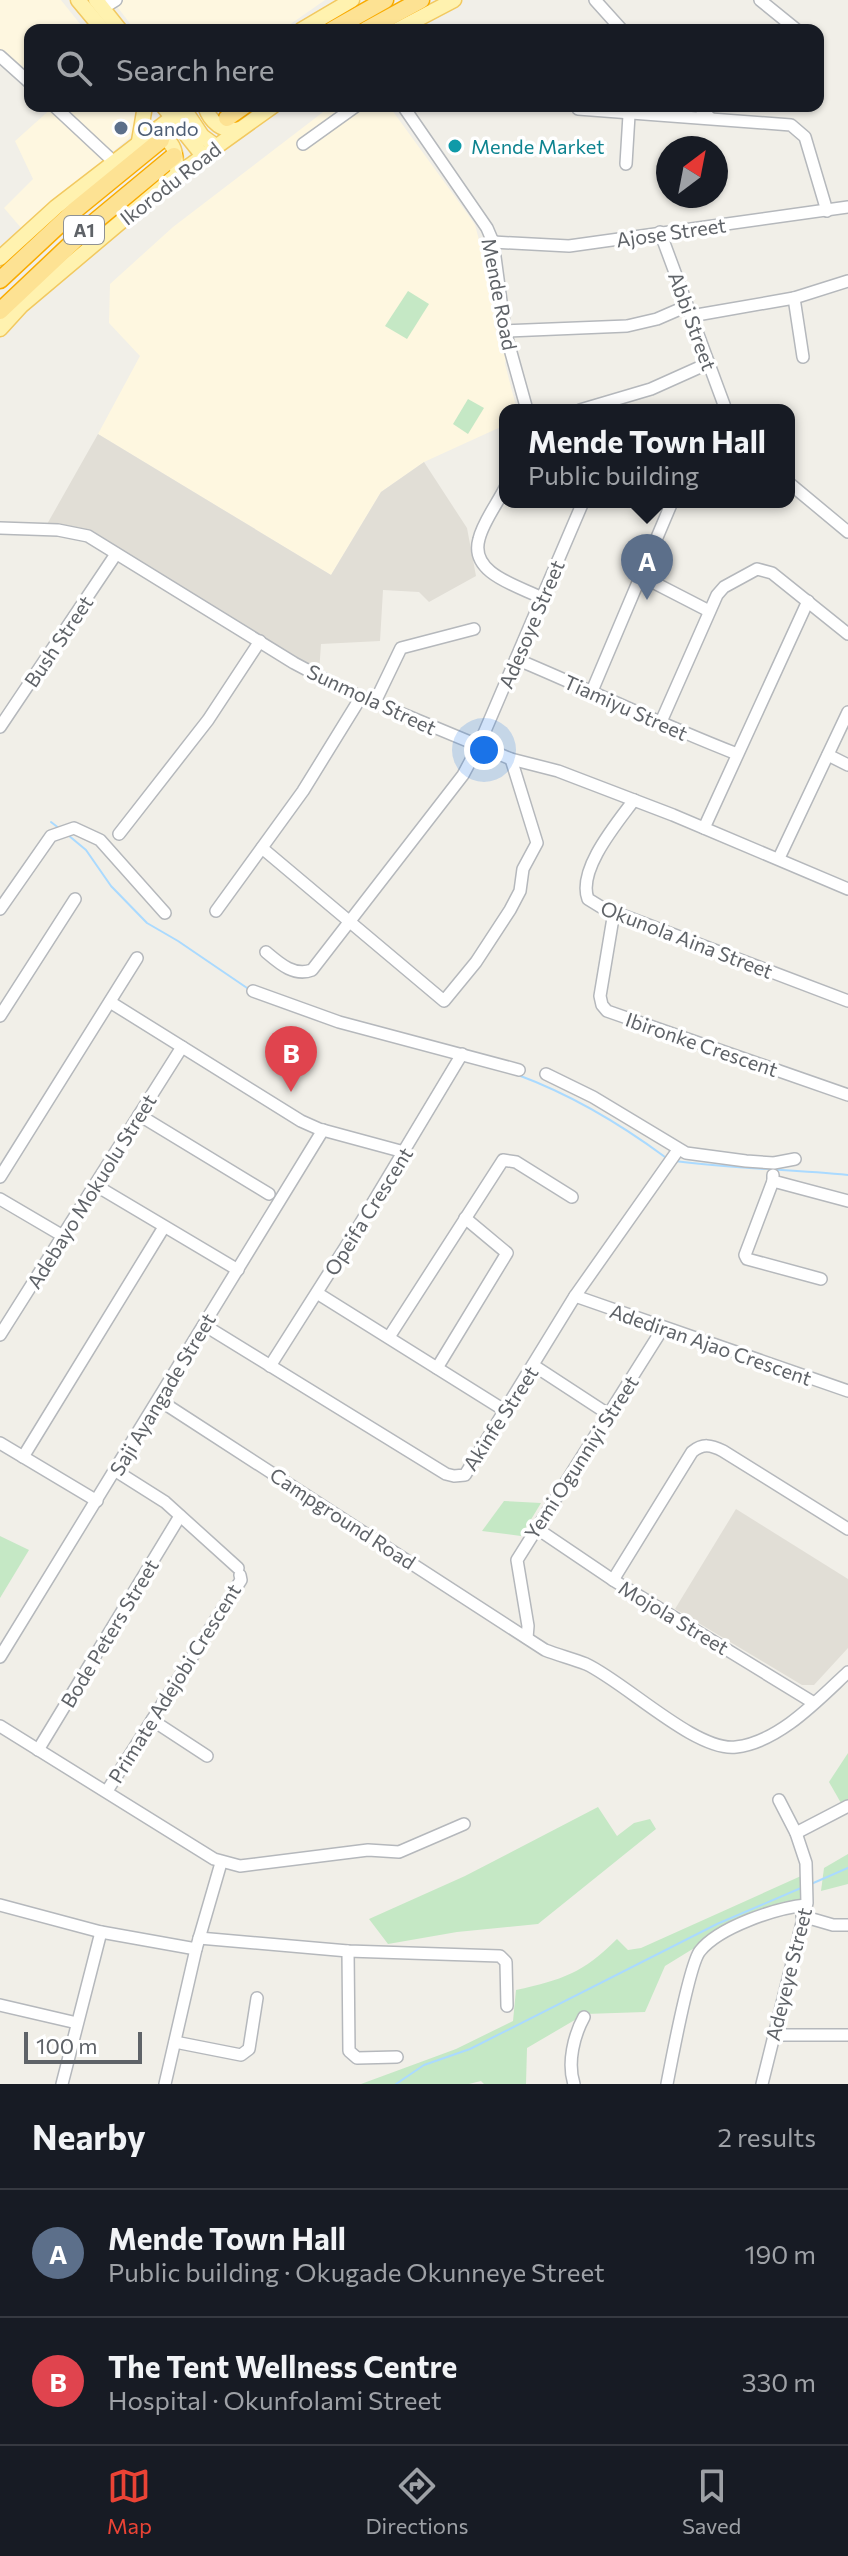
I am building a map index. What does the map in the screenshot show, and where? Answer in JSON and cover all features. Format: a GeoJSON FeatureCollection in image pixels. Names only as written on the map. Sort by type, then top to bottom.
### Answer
{"type":"FeatureCollection","features":[{"type":"Feature","properties":{"kind":"highway"},"geometry":{"type":"LineString","coordinates":[[343,24],[385,0]]}},
{"type":"Feature","properties":{"kind":"highway"},"geometry":{"type":"LineString","coordinates":[[377,24],[421,0]]}},
{"type":"Feature","properties":{"kind":"highway","name":"Ikorodu Road"},"geometry":{"type":"LineString","coordinates":[[227,118],[236,112]]}},
{"type":"Feature","properties":{"kind":"highway","name":"Ikorodu Road"},"geometry":{"type":"LineString","coordinates":[[0,280],[74,211],[161,140]]}},
{"type":"Feature","properties":{"kind":"highway","name":"Ikorodu Road"},"geometry":{"type":"LineString","coordinates":[[0,311],[92,224],[174,156]]}},
{"type":"Feature","properties":{"kind":"main road"},"geometry":{"type":"LineString","coordinates":[[78,0],[98,24]]}},
{"type":"Feature","properties":{"kind":"main road"},"geometry":{"type":"LineString","coordinates":[[311,24],[352,0]]}},
{"type":"Feature","properties":{"kind":"main road"},"geometry":{"type":"LineString","coordinates":[[408,24],[454,0]]}},
{"type":"Feature","properties":{"kind":"main road"},"geometry":{"type":"LineString","coordinates":[[105,3],[117,24]]}},
{"type":"Feature","properties":{"kind":"main road"},"geometry":{"type":"LineString","coordinates":[[139,141],[144,112]]}},
{"type":"Feature","properties":{"kind":"main road"},"geometry":{"type":"LineString","coordinates":[[0,258],[56,207],[174,112]]}},
{"type":"Feature","properties":{"kind":"main road"},"geometry":{"type":"LineString","coordinates":[[180,112],[203,156]]}},
{"type":"Feature","properties":{"kind":"main road"},"geometry":{"type":"LineString","coordinates":[[181,112],[202,136],[217,147]]}},
{"type":"Feature","properties":{"kind":"main road"},"geometry":{"type":"LineString","coordinates":[[208,112],[221,127],[233,131],[242,128]]}},
{"type":"Feature","properties":{"kind":"main road","name":"Ikorodu Road"},"geometry":{"type":"LineString","coordinates":[[0,329],[21,306],[174,177],[265,112]]}},
{"type":"Feature","properties":{"kind":"main road"},"geometry":{"type":"LineString","coordinates":[[139,141],[156,136],[170,143],[176,154],[174,177]]}},
{"type":"Feature","properties":{"kind":"street"},"geometry":{"type":"LineString","coordinates":[[595,0],[617,24]]}},
{"type":"Feature","properties":{"kind":"street"},"geometry":{"type":"LineString","coordinates":[[760,0],[790,24]]}},
{"type":"Feature","properties":{"kind":"street"},"geometry":{"type":"LineString","coordinates":[[0,56],[24,78]]}},
{"type":"Feature","properties":{"kind":"street"},"geometry":{"type":"LineString","coordinates":[[60,112],[114,162]]}},
{"type":"Feature","properties":{"kind":"street"},"geometry":{"type":"LineString","coordinates":[[303,144],[348,112]]}},
{"type":"Feature","properties":{"kind":"street","name":"Mende Road"},"geometry":{"type":"LineString","coordinates":[[407,112],[487,228],[493,242],[505,331],[525,404]]}},
{"type":"Feature","properties":{"kind":"street"},"geometry":{"type":"LineString","coordinates":[[604,112],[785,123],[801,131],[827,211]]}},
{"type":"Feature","properties":{"kind":"street"},"geometry":{"type":"LineString","coordinates":[[704,112],[710,118]]}},
{"type":"Feature","properties":{"kind":"street"},"geometry":{"type":"LineString","coordinates":[[626,164],[629,115]]}},
{"type":"Feature","properties":{"kind":"street","name":"Ajose Street"},"geometry":{"type":"LineString","coordinates":[[493,242],[569,246],[848,207]]}},
{"type":"Feature","properties":{"kind":"street","name":"Abbi Street"},"geometry":{"type":"LineString","coordinates":[[660,232],[724,404]]}},
{"type":"Feature","properties":{"kind":"street"},"geometry":{"type":"LineString","coordinates":[[505,331],[627,326],[689,311],[794,298],[848,281]]}},
{"type":"Feature","properties":{"kind":"street"},"geometry":{"type":"LineString","coordinates":[[794,298],[803,357]]}},
{"type":"Feature","properties":{"kind":"street"},"geometry":{"type":"LineString","coordinates":[[600,404],[651,389],[709,363]]}},
{"type":"Feature","properties":{"kind":"street"},"geometry":{"type":"LineString","coordinates":[[795,488],[848,532]]}},
{"type":"Feature","properties":{"kind":"street"},"geometry":{"type":"LineString","coordinates":[[499,500],[478,541],[481,563],[488,571],[542,598]]}},
{"type":"Feature","properties":{"kind":"street","name":"Adesoye Street"},"geometry":{"type":"LineString","coordinates":[[266,952],[296,972],[312,970],[463,775],[479,745],[580,508]]}},
{"type":"Feature","properties":{"kind":"street"},"geometry":{"type":"LineString","coordinates":[[592,691],[669,508]]}},
{"type":"Feature","properties":{"kind":"street","name":"Sunmola Street"},"geometry":{"type":"LineString","coordinates":[[0,528],[74,532],[88,536],[322,680],[511,759],[558,771],[634,800],[848,889]]}},
{"type":"Feature","properties":{"kind":"street","name":"Bush Street"},"geometry":{"type":"LineString","coordinates":[[0,727],[116,554]]}},
{"type":"Feature","properties":{"kind":"street"},"geometry":{"type":"LineString","coordinates":[[660,724],[717,595],[724,587],[757,569],[772,573],[848,634]]}},
{"type":"Feature","properties":{"kind":"street"},"geometry":{"type":"LineString","coordinates":[[641,576],[709,611]]}},
{"type":"Feature","properties":{"kind":"street"},"geometry":{"type":"LineString","coordinates":[[704,828],[808,601]]}},
{"type":"Feature","properties":{"kind":"street"},"geometry":{"type":"LineString","coordinates":[[375,702],[401,648],[474,629]]}},
{"type":"Feature","properties":{"kind":"street"},"geometry":{"type":"LineString","coordinates":[[119,834],[208,720],[260,641]]}},
{"type":"Feature","properties":{"kind":"street","name":"Tiamiyu Street"},"geometry":{"type":"LineString","coordinates":[[516,659],[660,724],[737,754]]}},
{"type":"Feature","properties":{"kind":"street"},"geometry":{"type":"LineString","coordinates":[[216,911],[322,762],[361,697]]}},
{"type":"Feature","properties":{"kind":"street"},"geometry":{"type":"LineString","coordinates":[[779,858],[848,712]]}},
{"type":"Feature","properties":{"kind":"street"},"geometry":{"type":"LineString","coordinates":[[828,755],[848,765]]}},
{"type":"Feature","properties":{"kind":"street"},"geometry":{"type":"LineString","coordinates":[[262,848],[439,999],[446,1000],[510,910],[520,891],[523,869],[537,843],[511,759]]}},
{"type":"Feature","properties":{"kind":"street","name":"Okunola Aina Street"},"geometry":{"type":"LineString","coordinates":[[634,800],[601,847],[584,882],[588,899],[614,912],[848,1001]]}},
{"type":"Feature","properties":{"kind":"street"},"geometry":{"type":"LineString","coordinates":[[0,909],[51,836],[74,828],[100,840],[165,913]]}},
{"type":"Feature","properties":{"kind":"street"},"geometry":{"type":"LineString","coordinates":[[0,1016],[75,899]]}},
{"type":"Feature","properties":{"kind":"street","name":"Ibironke Crescent"},"geometry":{"type":"LineString","coordinates":[[614,912],[600,996],[607,1011],[848,1095]]}},
{"type":"Feature","properties":{"kind":"street"},"geometry":{"type":"LineString","coordinates":[[0,1177],[137,958]]}},
{"type":"Feature","properties":{"kind":"street"},"geometry":{"type":"LineString","coordinates":[[253,991],[339,1022],[519,1070]]}},
{"type":"Feature","properties":{"kind":"street"},"geometry":{"type":"LineString","coordinates":[[110,1002],[290,1114],[323,1130],[404,1152]]}},
{"type":"Feature","properties":{"kind":"street","name":"Adebayo Mokuolu Street"},"geometry":{"type":"LineString","coordinates":[[0,1335],[182,1047]]}},
{"type":"Feature","properties":{"kind":"street","name":"Opeifa Crescent"},"geometry":{"type":"LineString","coordinates":[[270,1366],[461,1057]]}},
{"type":"Feature","properties":{"kind":"street"},"geometry":{"type":"LineString","coordinates":[[546,1074],[593,1097],[675,1156],[715,1158],[774,1170],[848,1201]]}},
{"type":"Feature","properties":{"kind":"street"},"geometry":{"type":"LineString","coordinates":[[139,1115],[269,1194]]}},
{"type":"Feature","properties":{"kind":"street","name":"Saji Ayangade Street"},"geometry":{"type":"LineString","coordinates":[[0,1657],[323,1130]]}},
{"type":"Feature","properties":{"kind":"street","name":"Akinfe Street"},"geometry":{"type":"LineString","coordinates":[[204,1325],[334,1407],[454,1476],[465,1475],[575,1296],[675,1156]]}},
{"type":"Feature","properties":{"kind":"street"},"geometry":{"type":"LineString","coordinates":[[795,1159],[774,1170],[745,1255],[747,1259],[821,1279]]}},
{"type":"Feature","properties":{"kind":"street"},"geometry":{"type":"LineString","coordinates":[[389,1337],[503,1160],[516,1162],[572,1197]]}},
{"type":"Feature","properties":{"kind":"street"},"geometry":{"type":"LineString","coordinates":[[95,1185],[238,1270]]}},
{"type":"Feature","properties":{"kind":"street"},"geometry":{"type":"LineString","coordinates":[[0,1199],[63,1236]]}},
{"type":"Feature","properties":{"kind":"street"},"geometry":{"type":"LineString","coordinates":[[437,1368],[507,1253],[465,1218]]}},
{"type":"Feature","properties":{"kind":"street"},"geometry":{"type":"LineString","coordinates":[[23,1457],[164,1227]]}},
{"type":"Feature","properties":{"kind":"street"},"geometry":{"type":"LineString","coordinates":[[317,1293],[504,1410]]}},
{"type":"Feature","properties":{"kind":"street","name":"Adediran Ajao Crescent"},"geometry":{"type":"LineString","coordinates":[[575,1296],[848,1391]]}},
{"type":"Feature","properties":{"kind":"street","name":"Yemi Ogunniyi Street"},"geometry":{"type":"LineString","coordinates":[[527,1638],[528,1626],[517,1560],[663,1328]]}},
{"type":"Feature","properties":{"kind":"street"},"geometry":{"type":"LineString","coordinates":[[533,1365],[608,1414]]}},
{"type":"Feature","properties":{"kind":"street","name":"Campground Road"},"geometry":{"type":"LineString","coordinates":[[159,1400],[527,1638]]}},
{"type":"Feature","properties":{"kind":"street"},"geometry":{"type":"LineString","coordinates":[[0,1443],[97,1501]]}},
{"type":"Feature","properties":{"kind":"street"},"geometry":{"type":"LineString","coordinates":[[613,1580],[692,1452],[702,1445],[723,1451],[848,1529]]}},
{"type":"Feature","properties":{"kind":"street"},"geometry":{"type":"LineString","coordinates":[[116,1471],[165,1502],[180,1516]]}},
{"type":"Feature","properties":{"kind":"street","name":"Primate Adejobi Crescent"},"geometry":{"type":"LineString","coordinates":[[107,1791],[241,1580],[239,1571],[180,1516]]}},
{"type":"Feature","properties":{"kind":"street","name":"Bode Peters Street"},"geometry":{"type":"LineString","coordinates":[[38,1750],[180,1516]]}},
{"type":"Feature","properties":{"kind":"street","name":"Mojola Street"},"geometry":{"type":"LineString","coordinates":[[536,1528],[613,1580],[814,1703]]}},
{"type":"Feature","properties":{"kind":"street"},"geometry":{"type":"LineString","coordinates":[[527,1638],[545,1650],[585,1664],[698,1737],[716,1745],[734,1747],[764,1738],[814,1703],[848,1672]]}},
{"type":"Feature","properties":{"kind":"street"},"geometry":{"type":"LineString","coordinates":[[152,1720],[207,1756]]}},
{"type":"Feature","properties":{"kind":"street"},"geometry":{"type":"LineString","coordinates":[[0,1726],[221,1863],[240,1866],[368,1850],[399,1852],[464,1824]]}},
{"type":"Feature","properties":{"kind":"street","name":"Adeyeye Street"},"geometry":{"type":"LineString","coordinates":[[762,2084],[805,1908],[806,1867],[796,1833],[779,1800]]}},
{"type":"Feature","properties":{"kind":"street"},"geometry":{"type":"LineString","coordinates":[[796,1833],[848,1806]]}},
{"type":"Feature","properties":{"kind":"street"},"geometry":{"type":"LineString","coordinates":[[165,2084],[197,1944],[221,1863]]}},
{"type":"Feature","properties":{"kind":"street"},"geometry":{"type":"LineString","coordinates":[[0,1905],[101,1932],[197,1944],[500,1956],[506,1962],[507,2006]]}},
{"type":"Feature","properties":{"kind":"street"},"geometry":{"type":"LineString","coordinates":[[667,2084],[697,1954],[716,1937],[775,1911],[805,1908],[833,1925],[848,1925]]}},
{"type":"Feature","properties":{"kind":"street"},"geometry":{"type":"LineString","coordinates":[[62,2084],[101,1932]]}},
{"type":"Feature","properties":{"kind":"street"},"geometry":{"type":"LineString","coordinates":[[348,1951],[349,2051],[357,2058],[397,2057]]}},
{"type":"Feature","properties":{"kind":"street"},"geometry":{"type":"LineString","coordinates":[[175,2042],[241,2055],[249,2049],[257,1998]]}},
{"type":"Feature","properties":{"kind":"street"},"geometry":{"type":"LineString","coordinates":[[0,2005],[77,2023]]}},
{"type":"Feature","properties":{"kind":"street"},"geometry":{"type":"LineString","coordinates":[[574,2084],[571,2065],[584,2017]]}},
{"type":"Feature","properties":{"kind":"street"},"geometry":{"type":"LineString","coordinates":[[773,2035],[848,2035]]}},
{"type":"Feature","properties":{"kind":"shaded area"},"geometry":{"type":"Polygon","coordinates":[[[0,0],[61,0],[80,24],[24,24],[24,74],[0,51],[0,0]]]}},
{"type":"Feature","properties":{"kind":"shaded area"},"geometry":{"type":"Polygon","coordinates":[[[112,0],[325,0],[291,24],[130,24],[112,0]]]}},
{"type":"Feature","properties":{"kind":"shaded area"},"geometry":{"type":"Polygon","coordinates":[[[47,112],[138,112],[137,126],[128,139],[22,229],[4,208],[33,179],[15,141],[47,112]]]}},
{"type":"Feature","properties":{"kind":"shaded area"},"geometry":{"type":"Polygon","coordinates":[[[323,112],[393,112],[475,225],[496,303],[494,326],[507,352],[505,364],[515,404],[499,404],[499,428],[424,462],[381,492],[331,575],[98,434],[140,356],[109,323],[110,284],[173,227],[323,112]]]}},
{"type":"Feature","properties":{"kind":"shaded area"},"geometry":{"type":"Polygon","coordinates":[[[98,434],[331,575],[381,492],[424,462],[467,528],[476,576],[429,602],[419,592],[383,590],[380,641],[321,644],[319,673],[78,527],[46,526],[98,434]]]}},
{"type":"Feature","properties":{"kind":"shaded area"},"geometry":{"type":"Polygon","coordinates":[[[736,1509],[848,1579],[848,1648],[814,1685],[802,1685],[675,1609],[736,1509]]]}},
{"type":"Feature","properties":{"kind":"green space"},"geometry":{"type":"Polygon","coordinates":[[[408,291],[429,304],[407,339],[385,326],[408,291]]]}},
{"type":"Feature","properties":{"kind":"green space"},"geometry":{"type":"Polygon","coordinates":[[[468,399],[484,408],[468,434],[453,424],[468,399]]]}},
{"type":"Feature","properties":{"kind":"green space"},"geometry":{"type":"Polygon","coordinates":[[[504,1501],[541,1503],[521,1536],[482,1531],[504,1501]]]}},
{"type":"Feature","properties":{"kind":"green space"},"geometry":{"type":"Polygon","coordinates":[[[0,1536],[29,1550],[0,1598],[0,1536]]]}},
{"type":"Feature","properties":{"kind":"green space"},"geometry":{"type":"Polygon","coordinates":[[[848,1753],[848,1801],[841,1803],[829,1782],[848,1753]]]}},
{"type":"Feature","properties":{"kind":"green space"},"geometry":{"type":"Polygon","coordinates":[[[598,1807],[617,1836],[634,1823],[650,1819],[656,1829],[538,1924],[457,1932],[388,1944],[369,1919],[465,1876],[598,1807]]]}},
{"type":"Feature","properties":{"kind":"green space"},"geometry":{"type":"Polygon","coordinates":[[[848,1854],[848,1884],[821,1891],[824,1868],[848,1854]]]}},
{"type":"Feature","properties":{"kind":"green space"},"geometry":{"type":"Polygon","coordinates":[[[801,1876],[801,1901],[717,1934],[665,1966],[645,2012],[585,2014],[527,2048],[526,2084],[484,2084],[481,2081],[469,2084],[361,2084],[456,2049],[513,2021],[516,1990],[571,1974],[617,1939],[628,1950],[641,1948],[801,1876]]]}},
{"type":"Feature","properties":{"kind":"waterway"},"geometry":{"type":"LineString","coordinates":[[51,822],[60,829]]}},
{"type":"Feature","properties":{"kind":"waterway"},"geometry":{"type":"LineString","coordinates":[[68,835],[86,850],[111,886],[147,923],[250,990]]}},
{"type":"Feature","properties":{"kind":"waterway"},"geometry":{"type":"LineString","coordinates":[[518,1075],[594,1111],[665,1157]]}},
{"type":"Feature","properties":{"kind":"waterway"},"geometry":{"type":"LineString","coordinates":[[675,1161],[848,1175]]}},
{"type":"Feature","properties":{"kind":"waterway"},"geometry":{"type":"LineString","coordinates":[[811,1884],[848,1868]]}},
{"type":"Feature","properties":{"kind":"waterway"},"geometry":{"type":"LineString","coordinates":[[396,2084],[424,2065],[470,2049],[717,1924],[801,1888]]}},
{"type":"Feature","properties":{"kind":"place","name":"Oando"},"geometry":{"type":"Point","coordinates":[121,128]}},
{"type":"Feature","properties":{"kind":"place","name":"Mende Market"},"geometry":{"type":"Point","coordinates":[455,146]}},
{"type":"Feature","properties":{"kind":"place","name":"Mende Town Hall"},"geometry":{"type":"Point","coordinates":[647,600]}},
{"type":"Feature","properties":{"kind":"place","name":"The Tent Wellness Centre"},"geometry":{"type":"Point","coordinates":[291,1092]}}]}
